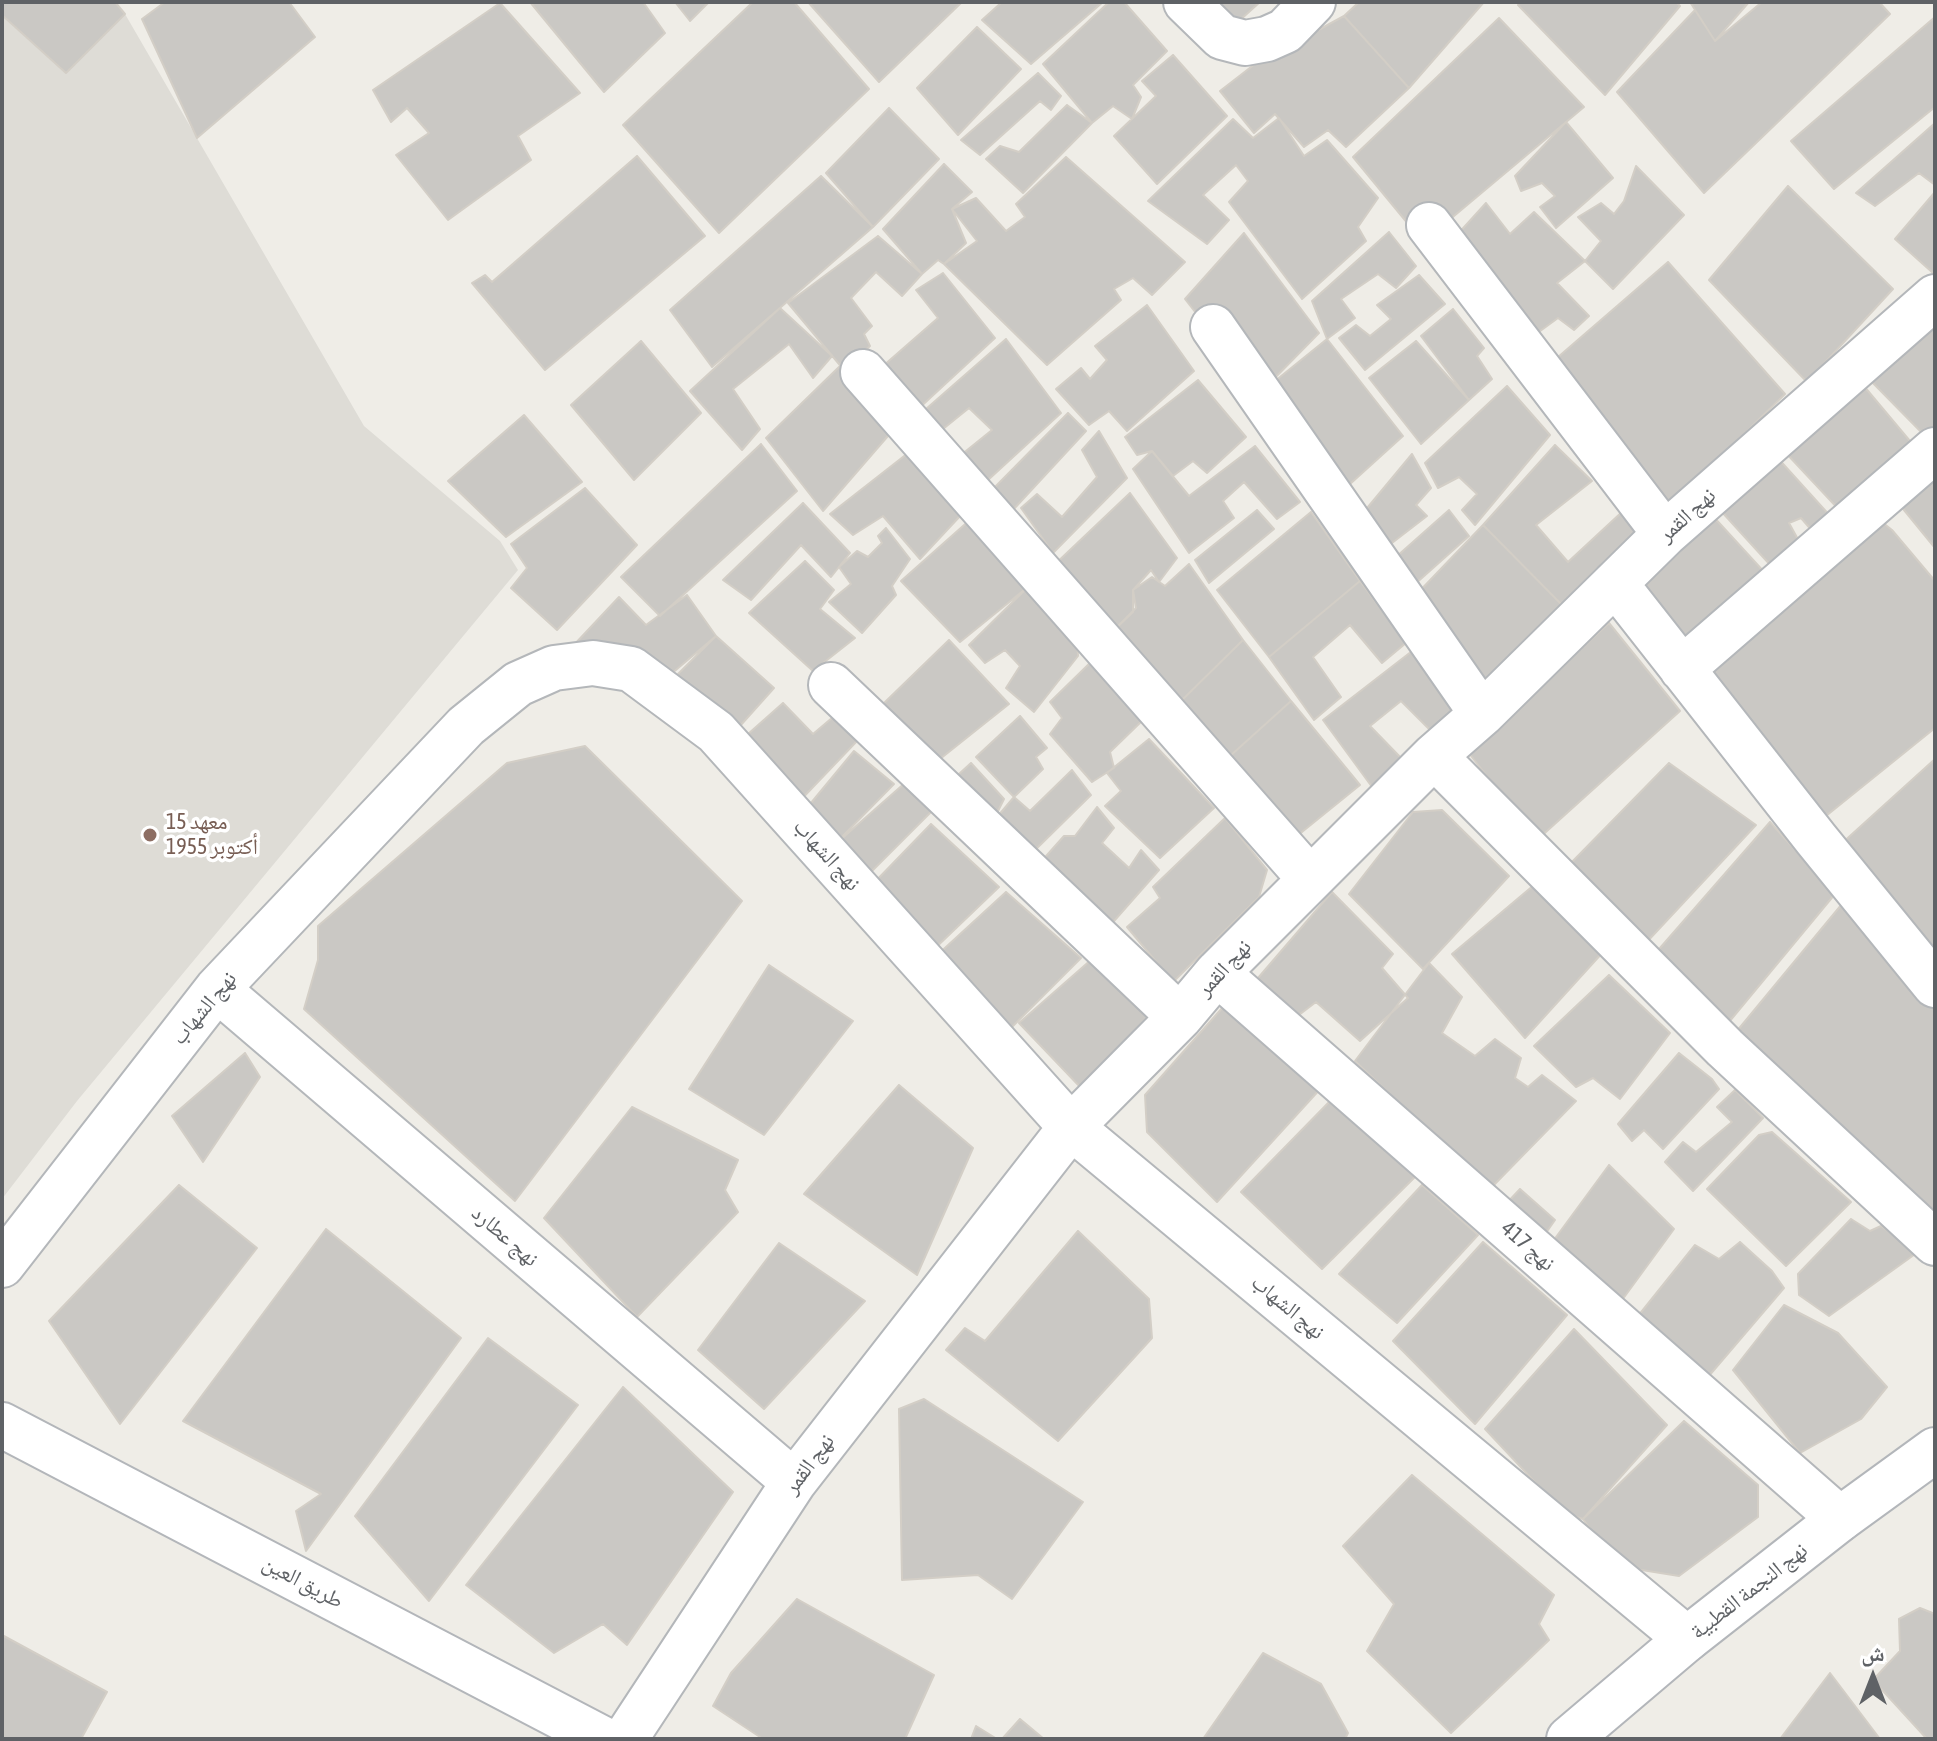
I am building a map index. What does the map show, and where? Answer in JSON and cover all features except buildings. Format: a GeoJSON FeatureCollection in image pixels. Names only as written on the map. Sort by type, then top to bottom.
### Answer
{"type":"FeatureCollection","features":[{"type":"Feature","properties":{"kind":"street"},"geometry":{"type":"LineString","coordinates":[[1186,2],[1222,37],[1245,43],[1267,39],[1285,31],[1313,2]]}},
{"type":"Feature","properties":{"kind":"street"},"geometry":{"type":"LineString","coordinates":[[1429,225],[1665,534]]}},
{"type":"Feature","properties":{"kind":"street","name":"نهج القمر"},"geometry":{"type":"LineString","coordinates":[[625,1739],[794,1482],[1071,1127],[1310,879],[1665,534],[1935,297]]}},
{"type":"Feature","properties":{"kind":"street"},"geometry":{"type":"LineString","coordinates":[[1213,327],[1482,714]]}},
{"type":"Feature","properties":{"kind":"street"},"geometry":{"type":"LineString","coordinates":[[863,372],[1310,879]]}},
{"type":"Feature","properties":{"kind":"street"},"geometry":{"type":"LineString","coordinates":[[1682,669],[1935,450]]}},
{"type":"Feature","properties":{"kind":"street"},"geometry":{"type":"LineString","coordinates":[[1615,583],[1935,985]]}},
{"type":"Feature","properties":{"kind":"street","name":"نهج الشهاب"},"geometry":{"type":"LineString","coordinates":[[2,1265],[217,989],[466,726],[518,684],[554,668],[593,663],[631,669],[716,732],[1071,1127],[1687,1639]]}},
{"type":"Feature","properties":{"kind":"street"},"geometry":{"type":"LineString","coordinates":[[831,685],[1180,1017]]}},
{"type":"Feature","properties":{"kind":"street"},"geometry":{"type":"LineString","coordinates":[[1434,756],[1725,1048],[1935,1243]]}},
{"type":"Feature","properties":{"kind":"street","name":"نهج 417"},"geometry":{"type":"LineString","coordinates":[[1217,973],[1840,1519]]}},
{"type":"Feature","properties":{"kind":"street","name":"نهج عطارد"},"geometry":{"type":"LineString","coordinates":[[217,989],[794,1482]]}},
{"type":"Feature","properties":{"kind":"street","name":"طريق العين"},"geometry":{"type":"LineString","coordinates":[[2,1425],[603,1739]]}},
{"type":"Feature","properties":{"kind":"street","name":"نهج النجمة القطبية"},"geometry":{"type":"LineString","coordinates":[[1569,1739],[1687,1639],[1840,1519],[1935,1450]]}},
{"type":"Feature","properties":{"kind":"shaded area","name":"معهد 15 أكتوبر 1955"},"geometry":{"type":"Polygon","coordinates":[[[125,14],[364,426],[500,541],[518,570],[77,1101],[2,1199],[2,15],[66,73],[125,14]]]}},
{"type":"Feature","properties":{"kind":"place","name":"معهد 15 أكتوبر 1955"},"geometry":{"type":"Point","coordinates":[150,835]}}]}
